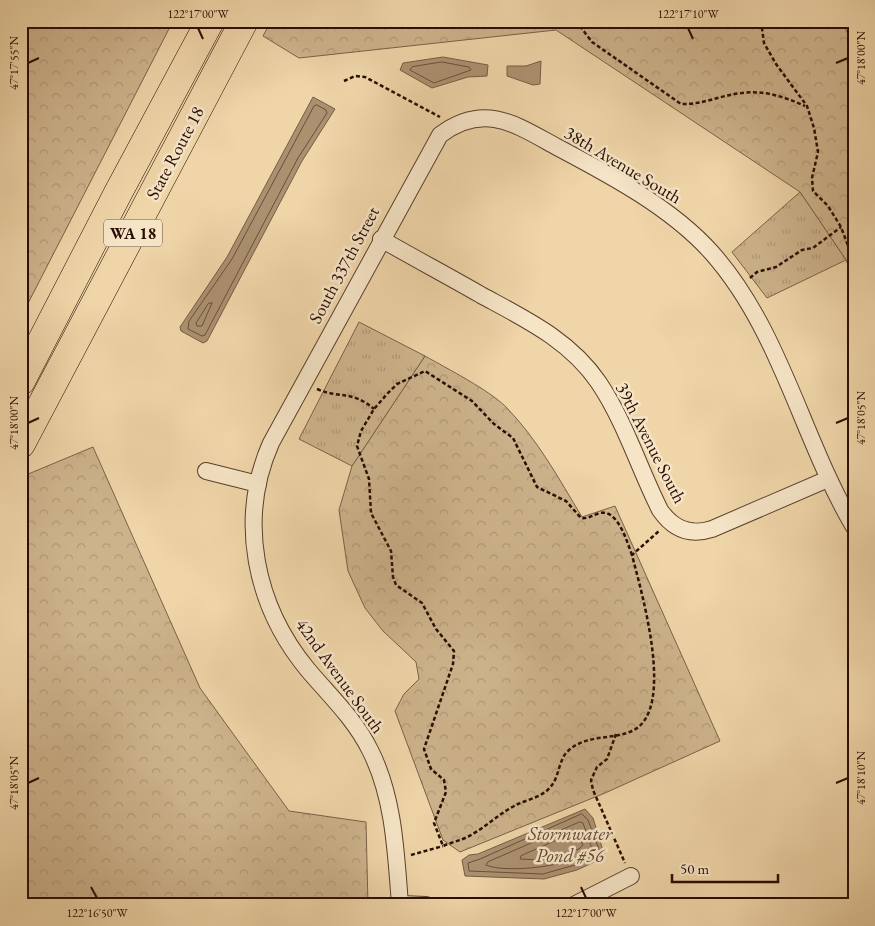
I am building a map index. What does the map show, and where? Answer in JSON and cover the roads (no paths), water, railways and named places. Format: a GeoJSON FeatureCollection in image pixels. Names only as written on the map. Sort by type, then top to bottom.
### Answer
{"type":"FeatureCollection","features":[{"type":"Feature","properties":{"kind":"highway","name":"State Route 18"},"geometry":{"type":"LineString","coordinates":[[21,381],[118,193],[210,21]]}},
{"type":"Feature","properties":{"kind":"highway","name":"State Route 18"},"geometry":{"type":"LineString","coordinates":[[21,444],[244,21]]}},
{"type":"Feature","properties":{"kind":"street","name":"38th Avenue South"},"geometry":{"type":"LineString","coordinates":[[460,122],[487,117],[509,122],[562,149],[650,201],[681,224],[712,253],[752,309],[772,347],[828,479],[854,528]]}},
{"type":"Feature","properties":{"kind":"street","name":"South 337th Street"},"geometry":{"type":"LineString","coordinates":[[271,443],[435,140],[460,122]]}},
{"type":"Feature","properties":{"kind":"street","name":"39th Avenue South"},"geometry":{"type":"LineString","coordinates":[[381,239],[554,336],[574,353],[604,391],[654,499],[669,522],[689,532],[704,532],[828,479]]}},
{"type":"Feature","properties":{"kind":"street","name":"42nd Avenue South"},"geometry":{"type":"LineString","coordinates":[[271,443],[261,466],[255,514],[255,549],[264,594],[275,619],[293,650],[344,709],[369,748],[386,790],[396,857],[400,904]]}},
{"type":"Feature","properties":{"kind":"street"},"geometry":{"type":"LineString","coordinates":[[206,471],[258,484]]}},
{"type":"Feature","properties":{"kind":"street"},"geometry":{"type":"LineString","coordinates":[[574,905],[631,876]]}},
{"type":"Feature","properties":{"kind":"street"},"geometry":{"type":"LineString","coordinates":[[400,904],[426,905]]}},
{"type":"Feature","properties":{"kind":"water"},"geometry":{"type":"Polygon","coordinates":[[[443,57],[488,65],[487,76],[468,77],[432,88],[400,70],[403,63],[443,57]]]}},
{"type":"Feature","properties":{"kind":"water"},"geometry":{"type":"Polygon","coordinates":[[[541,61],[540,84],[533,85],[507,76],[507,66],[526,66],[541,61]]]}},
{"type":"Feature","properties":{"kind":"water"},"geometry":{"type":"Polygon","coordinates":[[[313,97],[335,109],[302,161],[207,341],[203,343],[181,331],[180,327],[227,257],[313,97]]]}},
{"type":"Feature","properties":{"kind":"water","name":"Stormwater Pond #56"},"geometry":{"type":"Polygon","coordinates":[[[585,809],[593,818],[605,857],[577,870],[544,879],[465,876],[462,860],[469,855],[478,854],[585,809]]]}}]}
